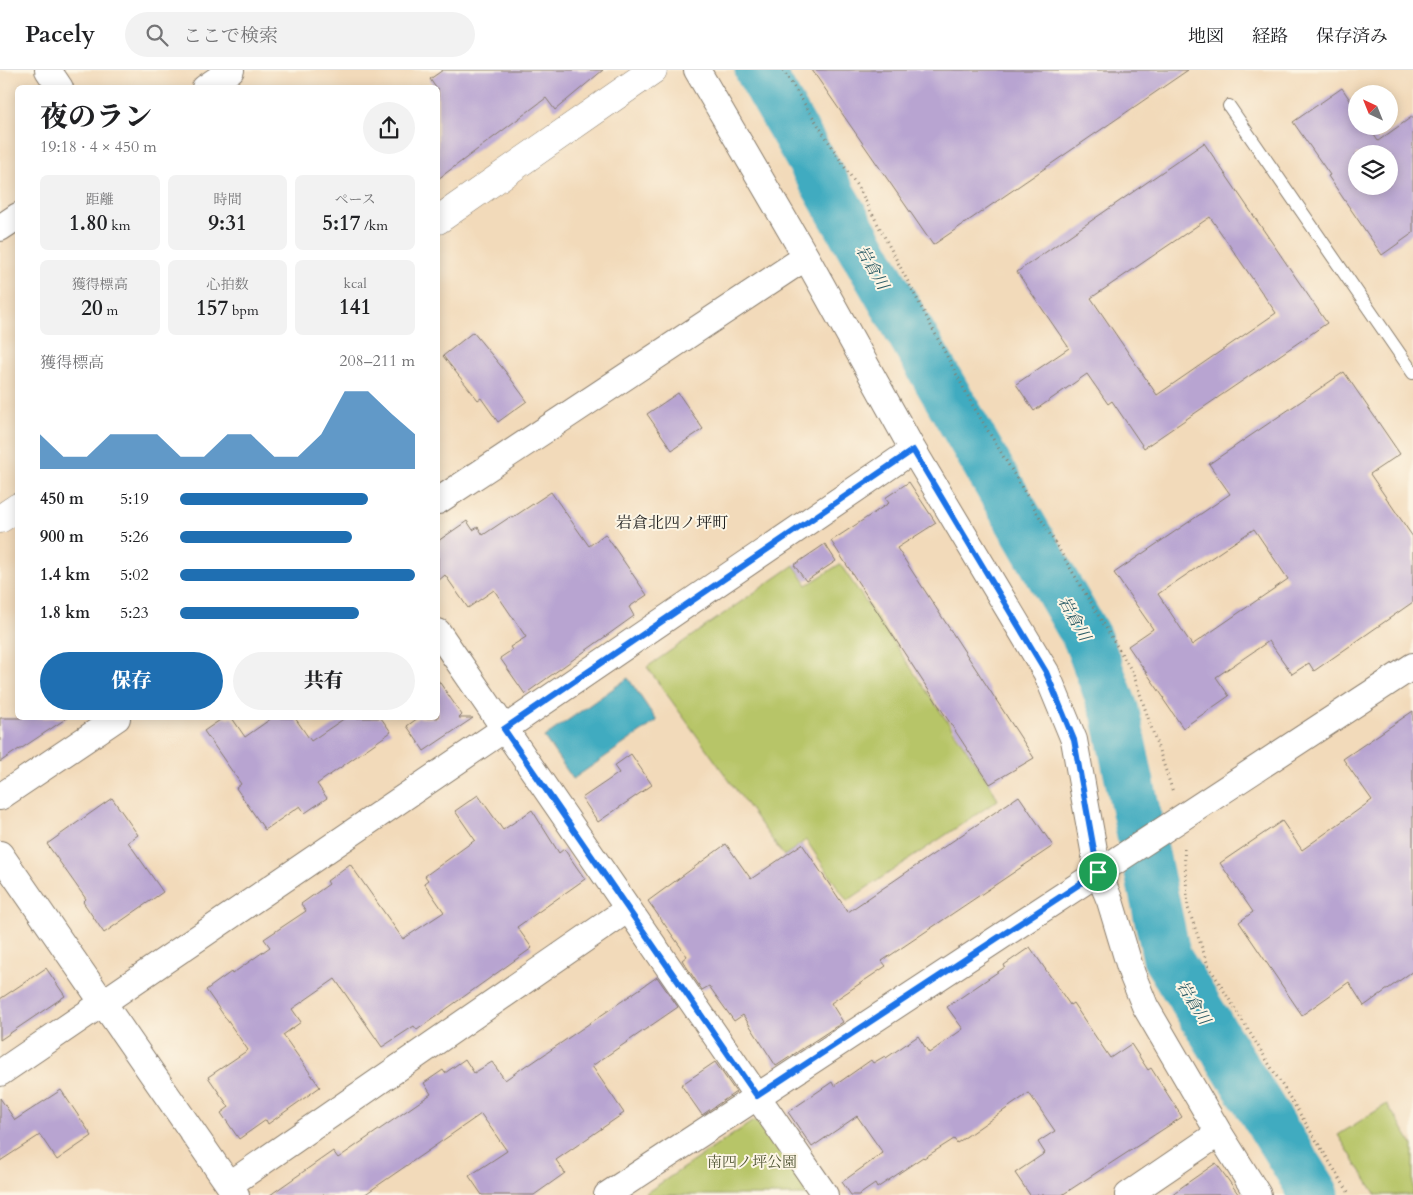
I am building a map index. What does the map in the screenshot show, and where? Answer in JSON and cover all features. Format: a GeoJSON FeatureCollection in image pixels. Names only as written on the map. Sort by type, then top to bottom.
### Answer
{"type":"FeatureCollection","features":[{"type":"Feature","properties":{"kind":"street"},"geometry":{"type":"LineString","coordinates":[[48,70],[58,85]]}},
{"type":"Feature","properties":{"kind":"street"},"geometry":{"type":"LineString","coordinates":[[209,85],[230,70]]}},
{"type":"Feature","properties":{"kind":"street"},"geometry":{"type":"LineString","coordinates":[[440,219],[653,70]]}},
{"type":"Feature","properties":{"kind":"street"},"geometry":{"type":"LineString","coordinates":[[697,70],[806,257],[913,450],[1046,672],[1074,740],[1098,872],[1110,901],[1132,974],[1145,1006],[1219,1133],[1258,1195]]}},
{"type":"Feature","properties":{"kind":"street"},"geometry":{"type":"LineString","coordinates":[[0,228],[15,218]]}},
{"type":"Feature","properties":{"kind":"street"},"geometry":{"type":"LineString","coordinates":[[440,500],[806,257]]}},
{"type":"Feature","properties":{"kind":"street"},"geometry":{"type":"LineString","coordinates":[[0,1073],[913,450]]}},
{"type":"Feature","properties":{"kind":"street"},"geometry":{"type":"LineString","coordinates":[[0,519],[15,509]]}},
{"type":"Feature","properties":{"kind":"street"},"geometry":{"type":"LineString","coordinates":[[440,635],[825,1195]]}},
{"type":"Feature","properties":{"kind":"street"},"geometry":{"type":"LineString","coordinates":[[607,1195],[1413,666]]}},
{"type":"Feature","properties":{"kind":"street"},"geometry":{"type":"LineString","coordinates":[[0,797],[114,720]]}},
{"type":"Feature","properties":{"kind":"street"},"geometry":{"type":"LineString","coordinates":[[0,854],[232,1190],[628,908]]}},
{"type":"Feature","properties":{"kind":"street"},"geometry":{"type":"LineString","coordinates":[[1128,1195],[1219,1133]]}},
{"type":"Feature","properties":{"kind":"lane"},"geometry":{"type":"LineString","coordinates":[[1229,106],[1413,373]]}},
{"type":"Feature","properties":{"kind":"path"},"geometry":{"type":"LineString","coordinates":[[783,70],[862,194],[972,404],[1133,673],[1182,817],[1188,908],[1208,965],[1350,1195]]}},
{"type":"Feature","properties":{"kind":"green space"},"geometry":{"type":"Polygon","coordinates":[[[840,564],[990,784],[998,800],[847,901],[806,840],[784,856],[647,667],[794,565],[807,585],[840,564]]]}},
{"type":"Feature","properties":{"kind":"green space"},"geometry":{"type":"Polygon","coordinates":[[[1387,1104],[1413,1145],[1413,1195],[1376,1195],[1338,1135],[1387,1104]]]}},
{"type":"Feature","properties":{"kind":"green space","name":"南四ノ坪公園"},"geometry":{"type":"Polygon","coordinates":[[[753,1121],[768,1125],[815,1195],[643,1195],[753,1121]]]}},
{"type":"Feature","properties":{"kind":"water"},"geometry":{"type":"Polygon","coordinates":[[[628,678],[657,721],[573,779],[544,737],[628,678]]]}},
{"type":"Feature","properties":{"kind":"building"},"geometry":{"type":"Polygon","coordinates":[[[443,70],[603,70],[555,110],[546,98],[440,178],[440,85],[434,85],[430,79],[443,70]]]}},
{"type":"Feature","properties":{"kind":"building"},"geometry":{"type":"Polygon","coordinates":[[[812,70],[1188,70],[933,245],[812,70]]]}},
{"type":"Feature","properties":{"kind":"building"},"geometry":{"type":"Polygon","coordinates":[[[1342,88],[1348,97],[1348,135],[1374,135],[1378,141],[1386,135],[1398,135],[1398,127],[1413,116],[1413,233],[1382,255],[1328,176],[1330,175],[1293,122],[1342,88]]]}},
{"type":"Feature","properties":{"kind":"building"},"geometry":{"type":"Polygon","coordinates":[[[1204,143],[1327,323],[1144,448],[1112,401],[1108,404],[1087,374],[1034,411],[1016,384],[1069,348],[1017,272],[1204,143]],[[1210,217],[1091,298],[1157,395],[1276,313],[1210,217]]]}},
{"type":"Feature","properties":{"kind":"building"},"geometry":{"type":"Polygon","coordinates":[[[473,332],[527,401],[498,422],[481,398],[478,400],[443,356],[473,332]]]}},
{"type":"Feature","properties":{"kind":"building"},"geometry":{"type":"Polygon","coordinates":[[[1344,372],[1400,454],[1370,474],[1413,537],[1413,602],[1314,671],[1309,663],[1292,674],[1269,641],[1216,677],[1229,696],[1183,728],[1128,646],[1153,629],[1114,573],[1230,494],[1209,464],[1344,372]],[[1254,529],[1158,594],[1192,645],[1288,579],[1254,529]]]}},
{"type":"Feature","properties":{"kind":"building"},"geometry":{"type":"Polygon","coordinates":[[[678,393],[703,429],[672,450],[647,414],[678,393]]]}},
{"type":"Feature","properties":{"kind":"building"},"geometry":{"type":"Polygon","coordinates":[[[909,482],[936,523],[897,548],[1034,758],[990,784],[831,541],[889,503],[885,498],[909,482]]]}},
{"type":"Feature","properties":{"kind":"building"},"geometry":{"type":"Polygon","coordinates":[[[551,492],[589,546],[605,534],[647,595],[629,607],[634,616],[525,694],[500,658],[512,650],[510,647],[526,637],[494,590],[468,608],[445,575],[440,579],[440,540],[467,521],[473,530],[478,527],[483,535],[510,517],[512,518],[551,492]]]}},
{"type":"Feature","properties":{"kind":"building"},"geometry":{"type":"Polygon","coordinates":[[[825,544],[836,561],[806,581],[794,565],[825,544]]]}},
{"type":"Feature","properties":{"kind":"building"},"geometry":{"type":"Polygon","coordinates":[[[440,683],[462,715],[459,718],[473,718],[424,751],[407,726],[415,720],[440,720],[440,683]]]}},
{"type":"Feature","properties":{"kind":"building"},"geometry":{"type":"Polygon","coordinates":[[[1413,711],[1413,971],[1364,1006],[1349,982],[1302,1015],[1239,922],[1253,912],[1220,863],[1282,821],[1302,850],[1372,800],[1343,759],[1413,711]]]}},
{"type":"Feature","properties":{"kind":"building"},"geometry":{"type":"Polygon","coordinates":[[[0,718],[15,718],[15,720],[64,720],[19,749],[0,762],[0,718]]]}},
{"type":"Feature","properties":{"kind":"building"},"geometry":{"type":"Polygon","coordinates":[[[220,720],[233,720],[245,737],[269,720],[296,720],[311,741],[342,720],[382,720],[391,732],[317,784],[327,798],[305,813],[300,806],[265,830],[236,788],[241,784],[204,731],[220,720]]]}},
{"type":"Feature","properties":{"kind":"building"},"geometry":{"type":"Polygon","coordinates":[[[631,754],[652,785],[598,822],[582,798],[619,773],[614,766],[631,754]]]}},
{"type":"Feature","properties":{"kind":"building"},"geometry":{"type":"Polygon","coordinates":[[[478,795],[503,830],[532,810],[559,853],[564,849],[585,879],[517,927],[532,948],[417,1030],[414,1026],[382,1047],[335,979],[292,1009],[301,1022],[283,1035],[320,1087],[268,1124],[266,1120],[239,1139],[221,1113],[229,1107],[208,1077],[248,1050],[206,990],[270,947],[264,939],[306,911],[301,904],[329,884],[327,881],[350,864],[403,939],[444,912],[424,883],[428,880],[425,876],[475,840],[455,811],[478,795]]]}},
{"type":"Feature","properties":{"kind":"building"},"geometry":{"type":"Polygon","coordinates":[[[1019,796],[1053,846],[882,961],[886,966],[831,1003],[843,1022],[776,1066],[743,1015],[734,1021],[709,986],[702,990],[682,960],[687,956],[648,901],[726,844],[751,879],[802,844],[848,912],[1019,796]]]}},
{"type":"Feature","properties":{"kind":"building"},"geometry":{"type":"Polygon","coordinates":[[[112,798],[138,835],[128,842],[163,892],[104,933],[83,902],[86,899],[47,844],[112,798]]]}},
{"type":"Feature","properties":{"kind":"building"},"geometry":{"type":"Polygon","coordinates":[[[1030,947],[1070,1005],[1073,1003],[1110,1058],[1131,1044],[1148,1070],[1151,1068],[1182,1117],[1062,1195],[1030,1195],[1015,1173],[1045,1153],[1038,1142],[1055,1131],[1029,1093],[957,1143],[954,1139],[877,1188],[875,1184],[859,1195],[851,1195],[842,1182],[883,1153],[857,1116],[812,1147],[788,1112],[832,1082],[834,1086],[871,1060],[873,1063],[885,1056],[886,1058],[918,1036],[929,1053],[963,1029],[947,1007],[1005,967],[1004,965],[1030,947]]]}},
{"type":"Feature","properties":{"kind":"building"},"geometry":{"type":"Polygon","coordinates":[[[46,968],[65,996],[0,1040],[0,999],[46,968]]]}},
{"type":"Feature","properties":{"kind":"building"},"geometry":{"type":"Polygon","coordinates":[[[657,977],[678,1007],[592,1066],[624,1113],[556,1160],[565,1173],[534,1195],[482,1195],[469,1176],[507,1151],[481,1114],[364,1195],[270,1195],[333,1151],[338,1158],[431,1094],[424,1083],[443,1070],[445,1073],[465,1059],[474,1073],[492,1062],[505,1080],[657,977]]]}},
{"type":"Feature","properties":{"kind":"building"},"geometry":{"type":"Polygon","coordinates":[[[715,1062],[736,1092],[702,1115],[681,1085],[715,1062]]]}},
{"type":"Feature","properties":{"kind":"building"},"geometry":{"type":"Polygon","coordinates":[[[61,1090],[92,1136],[57,1160],[40,1135],[0,1161],[0,1098],[15,1120],[61,1090]]]}},
{"type":"Feature","properties":{"kind":"building"},"geometry":{"type":"Polygon","coordinates":[[[1216,1163],[1239,1195],[1171,1195],[1190,1181],[1216,1163]]]}},
{"type":"Feature","properties":{"kind":"waterway","name":"岩倉川"},"geometry":{"type":"LineString","coordinates":[[759,70],[1087,638],[1115,712],[1167,958],[1315,1195]]}},
{"type":"Feature","properties":{"kind":"district","name":"岩倉北四ノ坪町"},"geometry":{"type":"Point","coordinates":[672,522]}},
{"type":"Feature","properties":{"kind":"route"},"geometry":{"type":"LineString","coordinates":[[913,450],[1046,672],[1074,740],[1098,872],[757,1096],[504,729],[913,450]]}}]}
